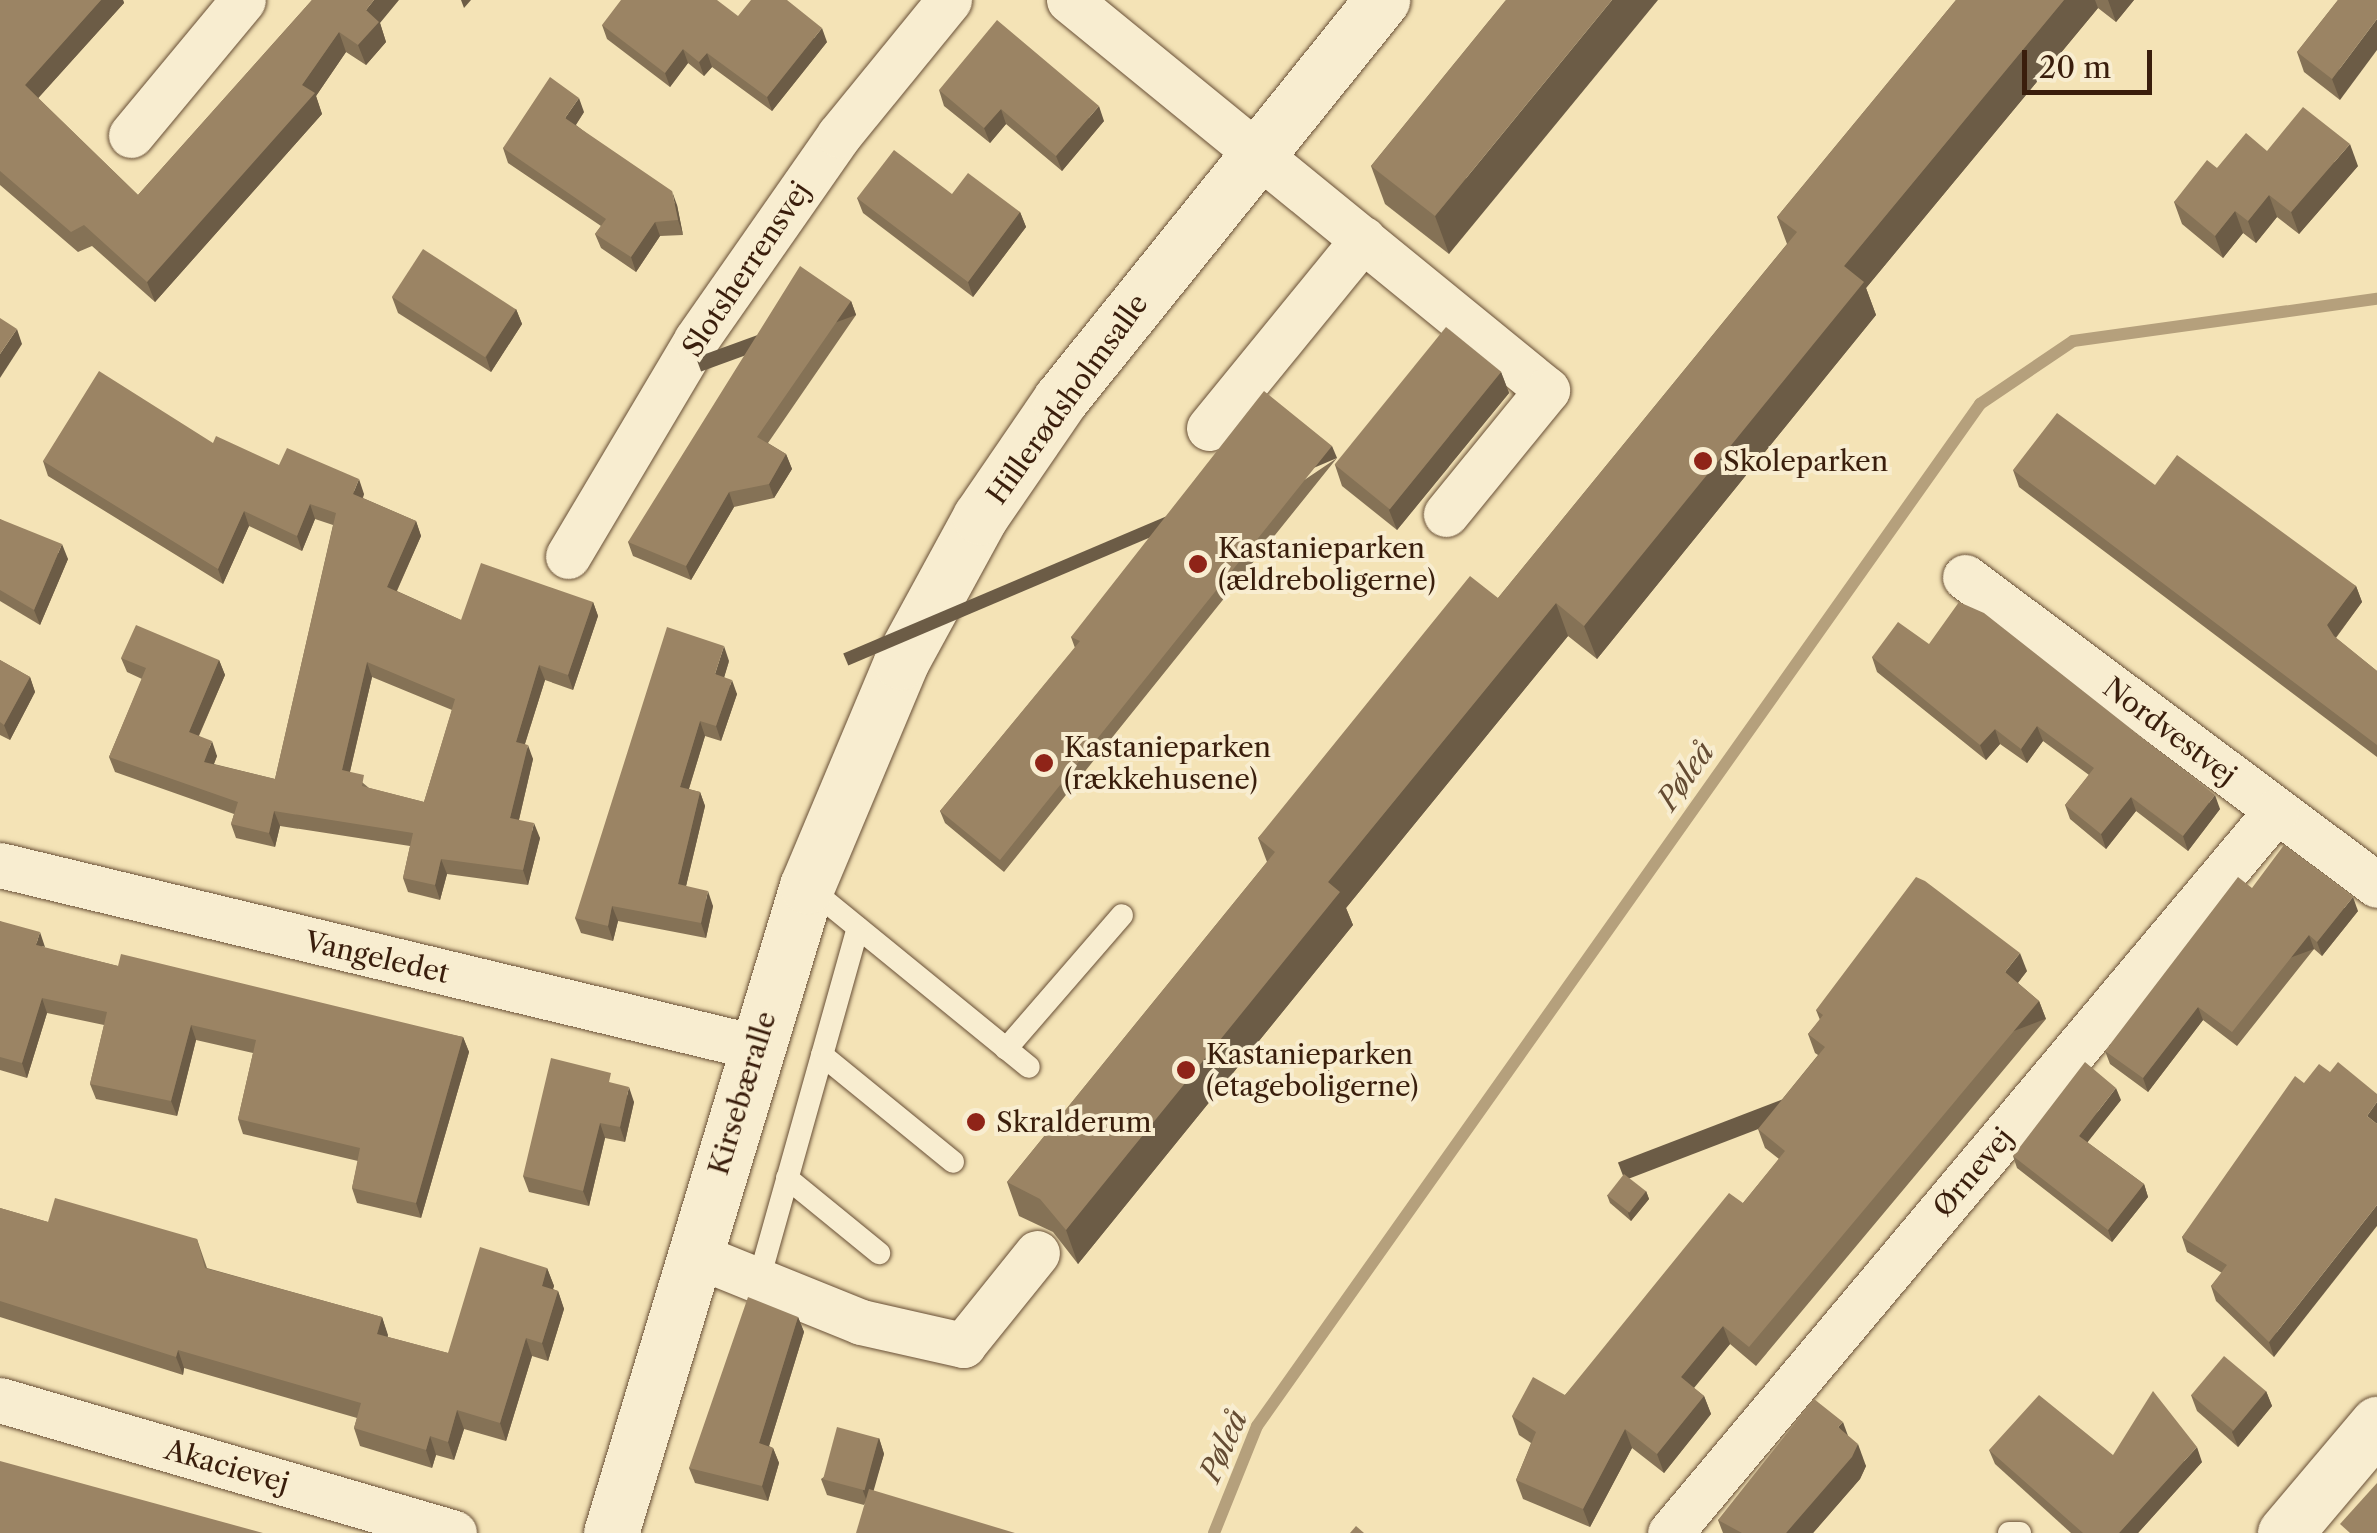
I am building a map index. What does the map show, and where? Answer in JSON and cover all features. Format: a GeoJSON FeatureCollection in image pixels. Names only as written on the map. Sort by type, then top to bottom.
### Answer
{"type":"FeatureCollection","features":[{"type":"Feature","properties":{"kind":"street"},"geometry":{"type":"LineString","coordinates":[[130,136],[242,0]]}},
{"type":"Feature","properties":{"kind":"street","name":"Slotsherrensvej"},"geometry":{"type":"LineString","coordinates":[[568,556],[696,340],[839,135],[949,0]]}},
{"type":"Feature","properties":{"kind":"street"},"geometry":{"type":"LineString","coordinates":[[1069,0],[1547,390],[1446,514]]}},
{"type":"Feature","properties":{"kind":"street","name":"Hillerødsholmsalle"},"geometry":{"type":"LineString","coordinates":[[901,662],[1060,400],[1382,0]]}},
{"type":"Feature","properties":{"kind":"street"},"geometry":{"type":"LineString","coordinates":[[1209,428],[1363,239]]}},
{"type":"Feature","properties":{"kind":"street","name":"Nordvestvej"},"geometry":{"type":"LineString","coordinates":[[1964,577],[2377,884]]}},
{"type":"Feature","properties":{"kind":"street","name":"Kirsebæralle"},"geometry":{"type":"LineString","coordinates":[[611,1533],[754,1047],[807,886],[901,662]]}},
{"type":"Feature","properties":{"kind":"street","name":"Ørnevej"},"geometry":{"type":"LineString","coordinates":[[1670,1533],[2276,810]]}},
{"type":"Feature","properties":{"kind":"street","name":"Vangeledet"},"geometry":{"type":"LineString","coordinates":[[0,865],[754,1047]]}},
{"type":"Feature","properties":{"kind":"street"},"geometry":{"type":"LineString","coordinates":[[694,1254],[861,1322],[963,1345],[1037,1253]]}},
{"type":"Feature","properties":{"kind":"street","name":"Akacievej"},"geometry":{"type":"LineString","coordinates":[[0,1400],[454,1533]]}},
{"type":"Feature","properties":{"kind":"street"},"geometry":{"type":"LineString","coordinates":[[2285,1533],[2377,1424]]}},
{"type":"Feature","properties":{"kind":"lane"},"geometry":{"type":"LineString","coordinates":[[807,886],[1030,1068]]}},
{"type":"Feature","properties":{"kind":"lane"},"geometry":{"type":"LineString","coordinates":[[1006,1049],[1122,915]]}},
{"type":"Feature","properties":{"kind":"lane"},"geometry":{"type":"LineString","coordinates":[[758,1283],[858,928]]}},
{"type":"Feature","properties":{"kind":"lane"},"geometry":{"type":"LineString","coordinates":[[822,1055],[953,1162]]}},
{"type":"Feature","properties":{"kind":"lane"},"geometry":{"type":"LineString","coordinates":[[787,1178],[879,1253]]}},
{"type":"Feature","properties":{"kind":"lane"},"geometry":{"type":"LineString","coordinates":[[2009,1533],[2020,1533]]}},
{"type":"Feature","properties":{"kind":"building"},"geometry":{"type":"Polygon","coordinates":[[[0,0],[101,0],[25,85],[138,195],[312,0],[374,0],[366,10],[379,22],[358,45],[339,32],[302,85],[315,93],[147,282],[84,225],[71,232],[0,171],[0,0]]]}},
{"type":"Feature","properties":{"kind":"building"},"geometry":{"type":"Polygon","coordinates":[[[621,0],[717,0],[738,16],[751,0],[787,0],[822,28],[767,97],[707,53],[699,62],[683,49],[665,73],[602,25],[621,0]]]}},
{"type":"Feature","properties":{"kind":"building"},"geometry":{"type":"Polygon","coordinates":[[[1506,0],[1612,0],[1435,216],[1371,166],[1506,0]]]}},
{"type":"Feature","properties":{"kind":"building"},"geometry":{"type":"Polygon","coordinates":[[[1956,0],[2064,0],[1844,266],[1864,282],[1584,626],[1556,603],[1328,882],[1340,892],[1066,1230],[1040,1199],[1007,1182],[1275,852],[1258,838],[1470,576],[1498,598],[1797,232],[1777,217],[1956,0]]]}},
{"type":"Feature","properties":{"kind":"building"},"geometry":{"type":"Polygon","coordinates":[[[2338,0],[2377,0],[2377,19],[2332,79],[2297,52],[2338,0]]]}},
{"type":"Feature","properties":{"kind":"building"},"geometry":{"type":"Polygon","coordinates":[[[997,20],[1099,106],[1056,156],[1001,109],[984,128],[939,90],[997,20]]]}},
{"type":"Feature","properties":{"kind":"building"},"geometry":{"type":"Polygon","coordinates":[[[550,77],[579,98],[565,118],[672,191],[678,220],[655,222],[631,257],[595,234],[606,219],[503,148],[550,77]]]}},
{"type":"Feature","properties":{"kind":"building"},"geometry":{"type":"Polygon","coordinates":[[[2303,107],[2350,144],[2291,212],[2269,195],[2248,221],[2235,211],[2215,236],[2174,202],[2207,160],[2217,168],[2246,133],[2267,151],[2303,107]]]}},
{"type":"Feature","properties":{"kind":"building"},"geometry":{"type":"Polygon","coordinates":[[[894,150],[952,194],[968,173],[1020,212],[968,282],[857,198],[894,150]]]}},
{"type":"Feature","properties":{"kind":"building"},"geometry":{"type":"Polygon","coordinates":[[[423,249],[516,309],[485,357],[392,297],[423,249]]]}},
{"type":"Feature","properties":{"kind":"building"},"geometry":{"type":"Polygon","coordinates":[[[800,266],[851,301],[757,437],[786,454],[769,484],[729,492],[686,566],[628,542],[800,266]]]}},
{"type":"Feature","properties":{"kind":"building"},"geometry":{"type":"Polygon","coordinates":[[[0,318],[17,329],[0,354],[0,318]]]}},
{"type":"Feature","properties":{"kind":"building"},"geometry":{"type":"Polygon","coordinates":[[[1446,327],[1501,372],[1390,509],[1335,465],[1446,327]]]}},
{"type":"Feature","properties":{"kind":"building"},"geometry":{"type":"Polygon","coordinates":[[[99,371],[213,443],[216,436],[279,465],[287,448],[359,479],[353,494],[416,521],[387,587],[461,620],[481,563],[593,602],[568,675],[539,665],[516,742],[528,745],[510,818],[534,823],[523,870],[441,859],[435,885],[403,878],[413,833],[274,811],[269,833],[231,824],[238,802],[109,757],[146,668],[121,658],[136,625],[219,660],[189,732],[212,741],[204,762],[275,779],[336,513],[310,504],[297,536],[244,511],[218,569],[43,461],[99,371]],[[367,662],[342,770],[364,775],[362,786],[424,802],[455,699],[367,662]]]}},
{"type":"Feature","properties":{"kind":"building"},"geometry":{"type":"Polygon","coordinates":[[[1264,391],[1332,446],[1000,860],[940,811],[1080,641],[1071,637],[1264,391]]]}},
{"type":"Feature","properties":{"kind":"building"},"geometry":{"type":"Polygon","coordinates":[[[2057,413],[2155,485],[2177,455],[2356,586],[2327,625],[2334,636],[2377,671],[2377,745],[2013,470],[2057,413]]]}},
{"type":"Feature","properties":{"kind":"building"},"geometry":{"type":"Polygon","coordinates":[[[0,519],[62,544],[34,610],[0,590],[0,519]]]}},
{"type":"Feature","properties":{"kind":"building"},"geometry":{"type":"Polygon","coordinates":[[[1959,602],[1984,613],[2215,795],[2183,836],[2131,797],[2101,834],[2065,805],[2094,768],[2037,726],[2021,749],[1995,729],[1980,745],[1872,657],[1898,622],[1929,644],[1959,602]]]}},
{"type":"Feature","properties":{"kind":"building"},"geometry":{"type":"Polygon","coordinates":[[[667,627],[724,646],[715,674],[732,680],[716,726],[700,721],[680,787],[700,792],[678,884],[708,891],[701,923],[612,906],[608,926],[575,918],[667,627]]]}},
{"type":"Feature","properties":{"kind":"building"},"geometry":{"type":"Polygon","coordinates":[[[0,660],[30,677],[4,725],[0,722],[0,660]]]}},
{"type":"Feature","properties":{"kind":"building"},"geometry":{"type":"Polygon","coordinates":[[[2284,845],[2353,897],[2317,942],[2309,935],[2232,1032],[2198,1007],[2143,1078],[2105,1051],[2238,877],[2252,888],[2284,845]]]}},
{"type":"Feature","properties":{"kind":"building"},"geometry":{"type":"Polygon","coordinates":[[[1916,877],[2020,953],[2005,972],[2039,1001],[1749,1347],[1723,1326],[1681,1377],[1704,1396],[1657,1454],[1625,1429],[1583,1509],[1516,1480],[1536,1432],[1512,1416],[1533,1377],[1565,1395],[1729,1193],[1743,1203],[1785,1151],[1758,1129],[1825,1047],[1808,1034],[1823,1015],[1816,1010],[1916,877]]]}},
{"type":"Feature","properties":{"kind":"building"},"geometry":{"type":"Polygon","coordinates":[[[0,921],[40,932],[36,945],[118,966],[121,954],[463,1037],[416,1203],[352,1188],[360,1148],[238,1119],[256,1040],[191,1025],[171,1101],[90,1084],[107,1012],[42,998],[22,1063],[0,1057],[0,921]]]}},
{"type":"Feature","properties":{"kind":"building"},"geometry":{"type":"Polygon","coordinates":[[[551,1058],[611,1073],[609,1082],[629,1087],[620,1127],[600,1123],[583,1191],[523,1176],[551,1058]]]}},
{"type":"Feature","properties":{"kind":"building"},"geometry":{"type":"Polygon","coordinates":[[[2085,1062],[2116,1088],[2079,1136],[2144,1184],[2108,1230],[2013,1156],[2085,1062]]]}},
{"type":"Feature","properties":{"kind":"building"},"geometry":{"type":"Polygon","coordinates":[[[2338,1062],[2377,1094],[2377,1102],[2367,1116],[2377,1124],[2377,1205],[2269,1342],[2211,1286],[2227,1265],[2182,1237],[2295,1076],[2304,1083],[2319,1064],[2330,1072],[2338,1062]]]}},
{"type":"Feature","properties":{"kind":"building"},"geometry":{"type":"Polygon","coordinates":[[[1624,1174],[1646,1191],[1629,1213],[1607,1195],[1624,1174]]]}},
{"type":"Feature","properties":{"kind":"building"},"geometry":{"type":"Polygon","coordinates":[[[55,1198],[197,1239],[205,1268],[382,1317],[377,1334],[448,1353],[480,1247],[547,1268],[542,1286],[558,1291],[542,1343],[526,1338],[500,1423],[457,1410],[448,1442],[430,1436],[426,1450],[354,1428],[361,1403],[178,1350],[176,1357],[0,1301],[0,1208],[48,1222],[55,1198]]]}},
{"type":"Feature","properties":{"kind":"building"},"geometry":{"type":"Polygon","coordinates":[[[748,1297],[798,1317],[759,1443],[773,1448],[762,1486],[689,1468],[748,1297]]]}},
{"type":"Feature","properties":{"kind":"building"},"geometry":{"type":"Polygon","coordinates":[[[2224,1356],[2266,1391],[2233,1430],[2191,1395],[2224,1356]]]}},
{"type":"Feature","properties":{"kind":"building"},"geometry":{"type":"Polygon","coordinates":[[[2153,1391],[2197,1447],[2119,1533],[2083,1533],[1989,1450],[2039,1395],[2113,1455],[2153,1391]]]}},
{"type":"Feature","properties":{"kind":"building"},"geometry":{"type":"Polygon","coordinates":[[[1814,1399],[1843,1422],[1838,1427],[1858,1444],[1852,1457],[1786,1533],[1742,1533],[1718,1520],[1814,1399]]]}},
{"type":"Feature","properties":{"kind":"building"},"geometry":{"type":"Polygon","coordinates":[[[837,1427],[879,1438],[865,1490],[823,1479],[837,1427]]]}},
{"type":"Feature","properties":{"kind":"building"},"geometry":{"type":"Polygon","coordinates":[[[0,1461],[263,1533],[0,1533],[0,1461]]]}},
{"type":"Feature","properties":{"kind":"building"},"geometry":{"type":"Polygon","coordinates":[[[2377,1483],[2377,1533],[2350,1533],[2340,1524],[2377,1483]]]}},
{"type":"Feature","properties":{"kind":"building"},"geometry":{"type":"Polygon","coordinates":[[[869,1489],[1015,1533],[856,1533],[869,1489]]]}},
{"type":"Feature","properties":{"kind":"waterway","name":"Pøleå"},"geometry":{"type":"LineString","coordinates":[[1214,1533],[1257,1426],[1980,404],[2073,341],[2377,299]]}},
{"type":"Feature","properties":{"kind":"place","name":"Skoleparken"},"geometry":{"type":"Point","coordinates":[1703,461]}},
{"type":"Feature","properties":{"kind":"place","name":"Kastanieparken (ældreboligerne)"},"geometry":{"type":"Point","coordinates":[1198,564]}},
{"type":"Feature","properties":{"kind":"place","name":"Kastanieparken (rækkehusene)"},"geometry":{"type":"Point","coordinates":[1044,763]}},
{"type":"Feature","properties":{"kind":"place","name":"Kastanieparken (etageboligerne)"},"geometry":{"type":"Point","coordinates":[1186,1070]}},
{"type":"Feature","properties":{"kind":"place","name":"Skralderum"},"geometry":{"type":"Point","coordinates":[976,1122]}}]}
